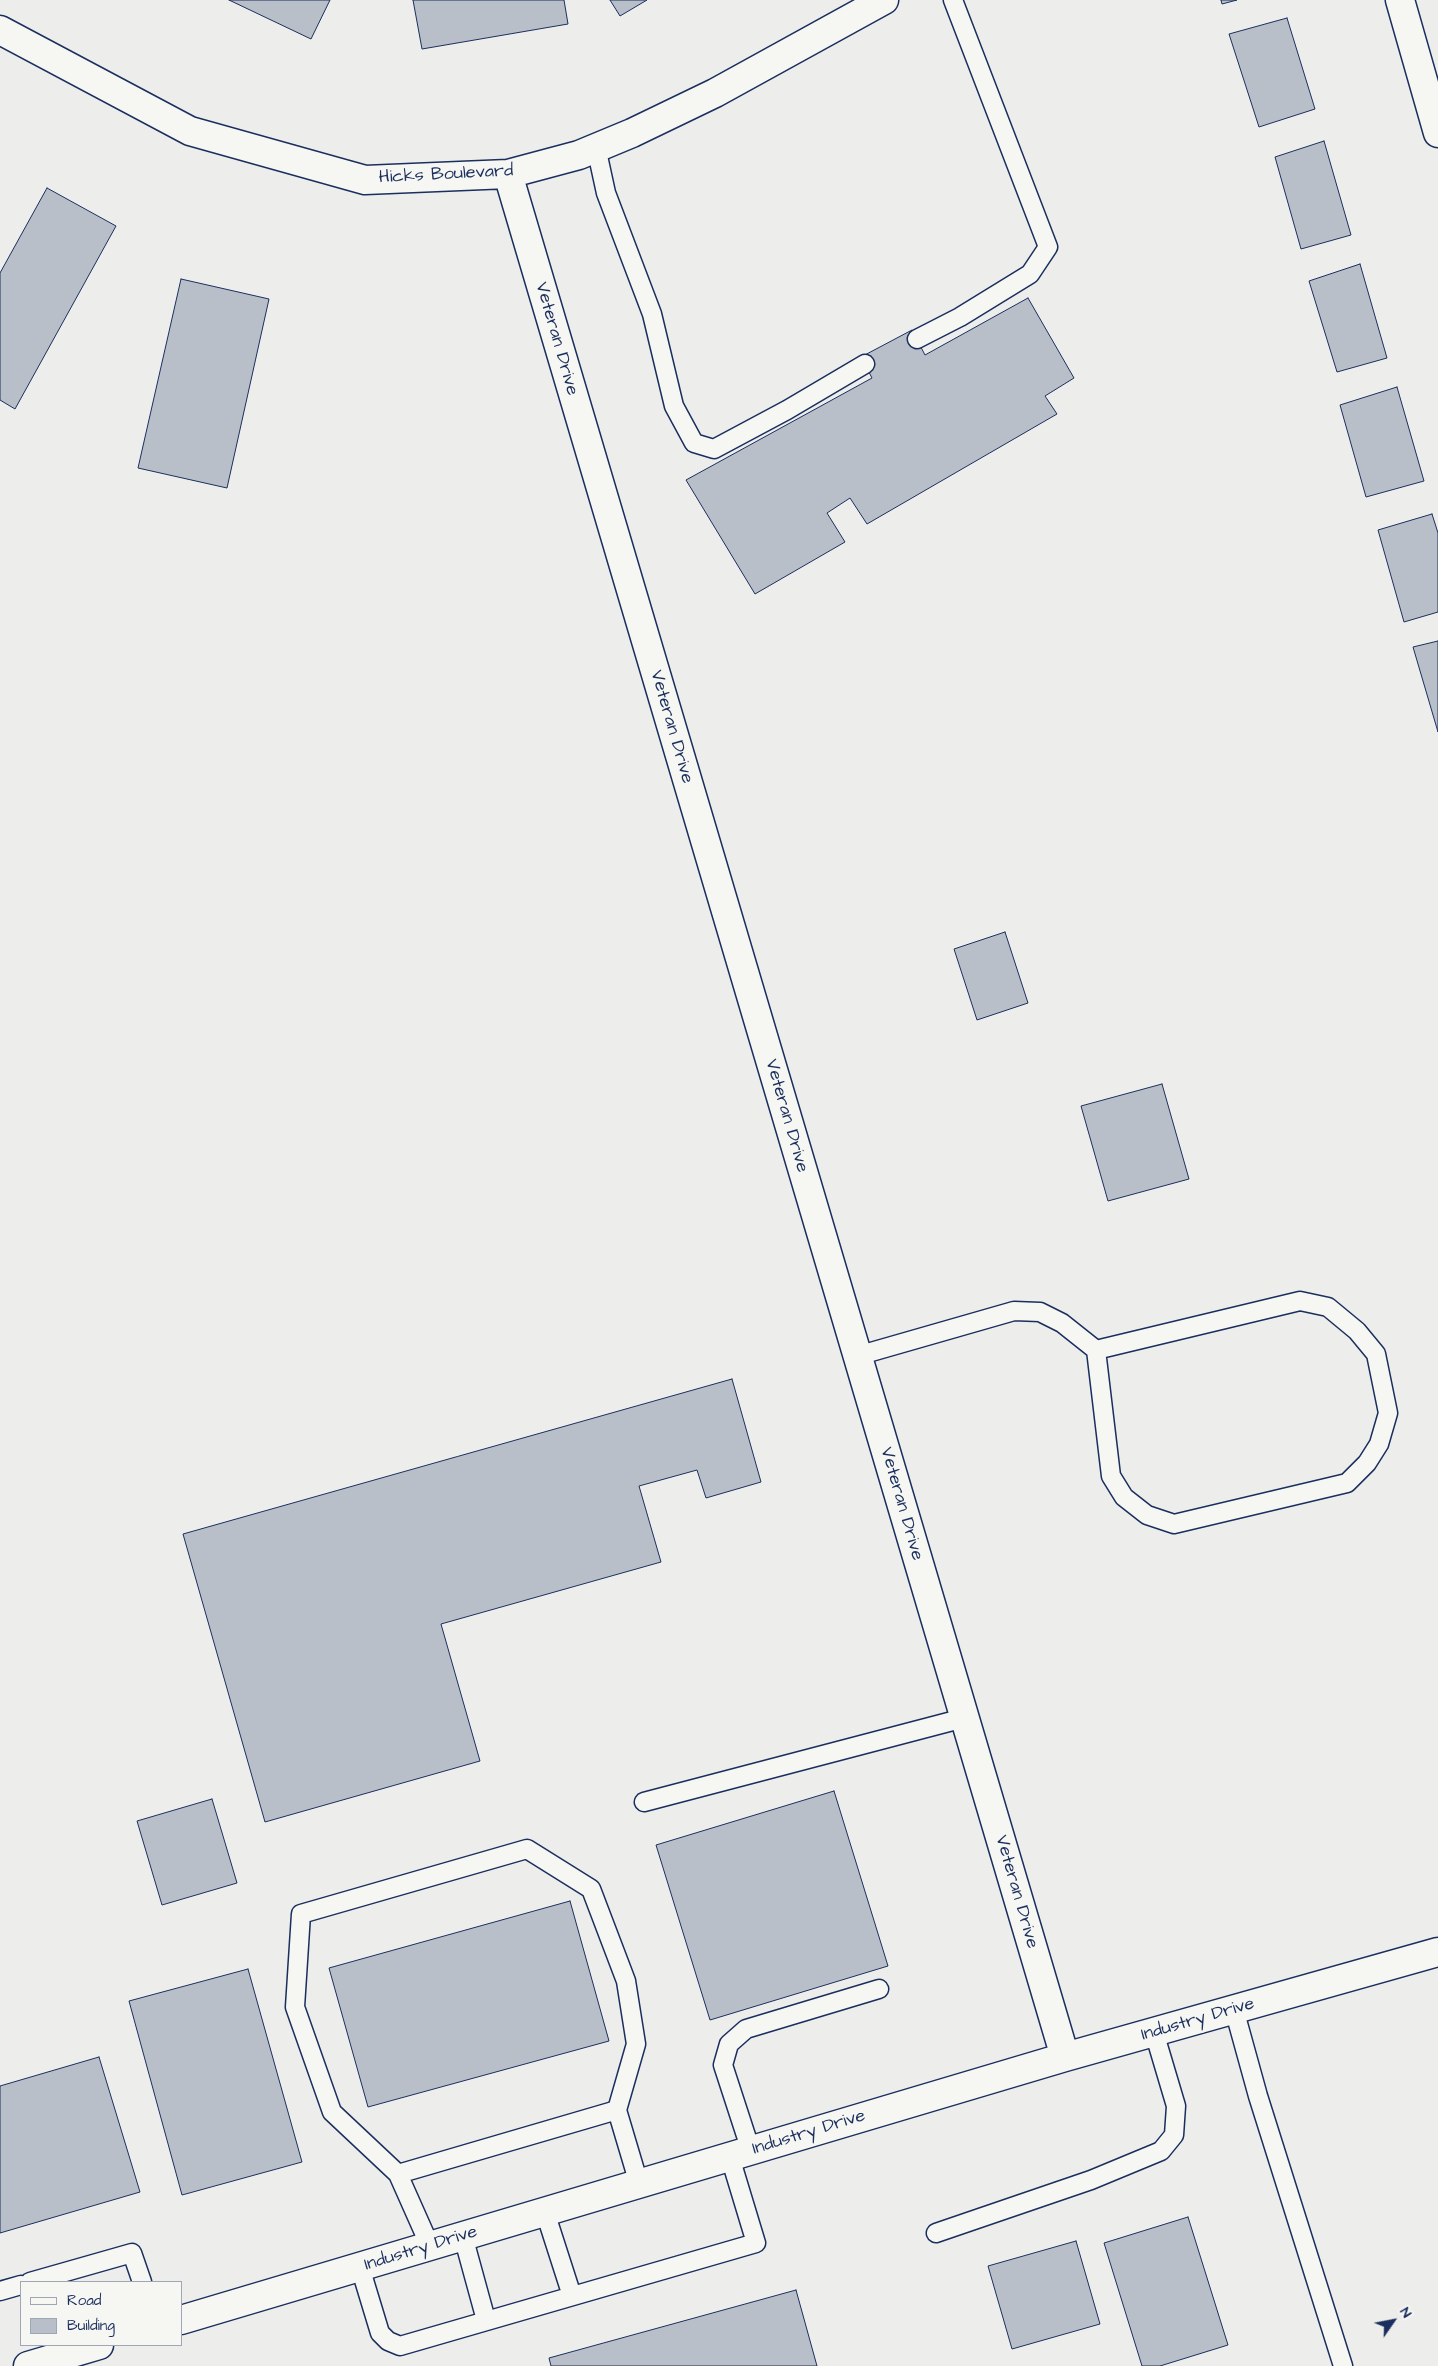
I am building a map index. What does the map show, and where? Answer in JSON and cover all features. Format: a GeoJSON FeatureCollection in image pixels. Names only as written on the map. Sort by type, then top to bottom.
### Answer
{"type":"FeatureCollection","features":[{"type":"Feature","properties":{"kind":"street","name":"Hicks Boulevard"},"geometry":{"type":"LineString","coordinates":[[0,30],[190,131],[365,180],[508,174],[579,155],[632,133],[714,93],[884,0]]}},
{"type":"Feature","properties":{"kind":"street"},"geometry":{"type":"LineString","coordinates":[[1400,0],[1438,133]]}},
{"type":"Feature","properties":{"kind":"street","name":"Veteran Drive"},"geometry":{"type":"LineString","coordinates":[[508,174],[1064,2057]]}},
{"type":"Feature","properties":{"kind":"street","name":"Industry Drive"},"geometry":{"type":"LineString","coordinates":[[182,2320],[1064,2057],[1438,1952]]}},
{"type":"Feature","properties":{"kind":"street"},"geometry":{"type":"LineString","coordinates":[[28,2366],[96,2346]]}},
{"type":"Feature","properties":{"kind":"lane"},"geometry":{"type":"LineString","coordinates":[[917,339],[960,317],[1030,274],[1048,247],[1034,206],[953,0]]}},
{"type":"Feature","properties":{"kind":"lane"},"geometry":{"type":"LineString","coordinates":[[596,147],[606,194],[652,314],[674,406],[694,442],[714,449],[787,410],[865,364]]}},
{"type":"Feature","properties":{"kind":"lane"},"geometry":{"type":"LineString","coordinates":[[857,1356],[1014,1311],[1040,1312],[1062,1323],[1096,1350],[1111,1476],[1124,1497],[1147,1515],[1174,1524],[1347,1483],[1368,1463],[1378,1444],[1388,1413],[1376,1354],[1358,1331],[1328,1307],[1300,1301],[1096,1350]]}},
{"type":"Feature","properties":{"kind":"lane"},"geometry":{"type":"LineString","coordinates":[[644,1802],[964,1718]]}},
{"type":"Feature","properties":{"kind":"lane"},"geometry":{"type":"LineString","coordinates":[[430,2246],[398,2174],[332,2112],[296,2006],[301,1914],[527,1849],[591,1889],[626,1982],[636,2044],[617,2110],[639,2184]]}},
{"type":"Feature","properties":{"kind":"lane"},"geometry":{"type":"LineString","coordinates":[[360,2267],[380,2333],[388,2341],[400,2346],[756,2243],[723,2065],[729,2044],[746,2029],[880,1989]]}},
{"type":"Feature","properties":{"kind":"lane"},"geometry":{"type":"LineString","coordinates":[[1234,2009],[1258,2096],[1343,2366]]}},
{"type":"Feature","properties":{"kind":"lane"},"geometry":{"type":"LineString","coordinates":[[936,2233],[1091,2180],[1161,2151],[1174,2135],[1176,2106],[1154,2032]]}},
{"type":"Feature","properties":{"kind":"lane"},"geometry":{"type":"LineString","coordinates":[[398,2174],[617,2110]]}},
{"type":"Feature","properties":{"kind":"lane"},"geometry":{"type":"LineString","coordinates":[[546,2212],[572,2296]]}},
{"type":"Feature","properties":{"kind":"lane"},"geometry":{"type":"LineString","coordinates":[[463,2236],[486,2320]]}},
{"type":"Feature","properties":{"kind":"lane"},"geometry":{"type":"LineString","coordinates":[[33,2281],[132,2252],[142,2281]]}},
{"type":"Feature","properties":{"kind":"lane"},"geometry":{"type":"LineString","coordinates":[[0,2291],[20,2285]]}},
{"type":"Feature","properties":{"kind":"building"},"geometry":{"type":"Polygon","coordinates":[[[229,0],[330,0],[311,39],[229,0]]]}},
{"type":"Feature","properties":{"kind":"building"},"geometry":{"type":"Polygon","coordinates":[[[413,0],[564,0],[568,24],[422,49],[413,0]]]}},
{"type":"Feature","properties":{"kind":"building"},"geometry":{"type":"Polygon","coordinates":[[[610,0],[647,0],[620,16],[610,0]]]}},
{"type":"Feature","properties":{"kind":"building"},"geometry":{"type":"Polygon","coordinates":[[[1221,0],[1237,0],[1222,4],[1221,0]]]}},
{"type":"Feature","properties":{"kind":"building"},"geometry":{"type":"Polygon","coordinates":[[[1287,18],[1315,109],[1259,127],[1229,34],[1287,18]]]}},
{"type":"Feature","properties":{"kind":"building"},"geometry":{"type":"Polygon","coordinates":[[[1324,141],[1351,235],[1301,249],[1275,157],[1324,141]]]}},
{"type":"Feature","properties":{"kind":"building"},"geometry":{"type":"Polygon","coordinates":[[[47,188],[116,226],[15,409],[0,400],[0,273],[47,188]]]}},
{"type":"Feature","properties":{"kind":"building"},"geometry":{"type":"Polygon","coordinates":[[[1360,264],[1387,358],[1337,372],[1309,281],[1360,264]]]}},
{"type":"Feature","properties":{"kind":"building"},"geometry":{"type":"Polygon","coordinates":[[[181,279],[269,299],[227,488],[138,468],[181,279]]]}},
{"type":"Feature","properties":{"kind":"building"},"geometry":{"type":"Polygon","coordinates":[[[1028,298],[1074,378],[1045,396],[1057,414],[867,524],[850,498],[827,513],[845,542],[755,594],[686,480],[872,378],[861,357],[912,330],[925,355],[1028,298]]]}},
{"type":"Feature","properties":{"kind":"building"},"geometry":{"type":"Polygon","coordinates":[[[1397,387],[1424,481],[1366,497],[1340,405],[1397,387]]]}},
{"type":"Feature","properties":{"kind":"building"},"geometry":{"type":"Polygon","coordinates":[[[1432,514],[1438,533],[1438,612],[1404,622],[1378,530],[1432,514]]]}},
{"type":"Feature","properties":{"kind":"building"},"geometry":{"type":"Polygon","coordinates":[[[1438,641],[1438,732],[1413,647],[1438,641]]]}},
{"type":"Feature","properties":{"kind":"building"},"geometry":{"type":"Polygon","coordinates":[[[1005,932],[1028,1003],[977,1020],[954,949],[1005,932]]]}},
{"type":"Feature","properties":{"kind":"building"},"geometry":{"type":"Polygon","coordinates":[[[1162,1084],[1189,1179],[1108,1201],[1081,1106],[1162,1084]]]}},
{"type":"Feature","properties":{"kind":"building"},"geometry":{"type":"Polygon","coordinates":[[[732,1379],[761,1482],[706,1498],[697,1470],[639,1486],[661,1562],[441,1624],[480,1761],[265,1822],[183,1534],[732,1379]]]}},
{"type":"Feature","properties":{"kind":"building"},"geometry":{"type":"Polygon","coordinates":[[[834,1791],[888,1966],[710,2020],[656,1845],[834,1791]]]}},
{"type":"Feature","properties":{"kind":"building"},"geometry":{"type":"Polygon","coordinates":[[[212,1799],[237,1883],[162,1905],[137,1821],[212,1799]]]}},
{"type":"Feature","properties":{"kind":"building"},"geometry":{"type":"Polygon","coordinates":[[[570,1901],[609,2041],[368,2107],[329,1968],[570,1901]]]}},
{"type":"Feature","properties":{"kind":"building"},"geometry":{"type":"Polygon","coordinates":[[[248,1969],[302,2162],[182,2195],[129,2001],[248,1969]]]}},
{"type":"Feature","properties":{"kind":"building"},"geometry":{"type":"Polygon","coordinates":[[[99,2057],[140,2192],[0,2233],[0,2086],[99,2057]]]}},
{"type":"Feature","properties":{"kind":"building"},"geometry":{"type":"Polygon","coordinates":[[[1188,2217],[1228,2345],[1160,2366],[1142,2366],[1104,2243],[1188,2217]]]}},
{"type":"Feature","properties":{"kind":"building"},"geometry":{"type":"Polygon","coordinates":[[[1076,2241],[1100,2324],[1012,2349],[988,2266],[1076,2241]]]}},
{"type":"Feature","properties":{"kind":"building"},"geometry":{"type":"Polygon","coordinates":[[[796,2290],[817,2366],[551,2366],[549,2358],[796,2290]]]}}]}
